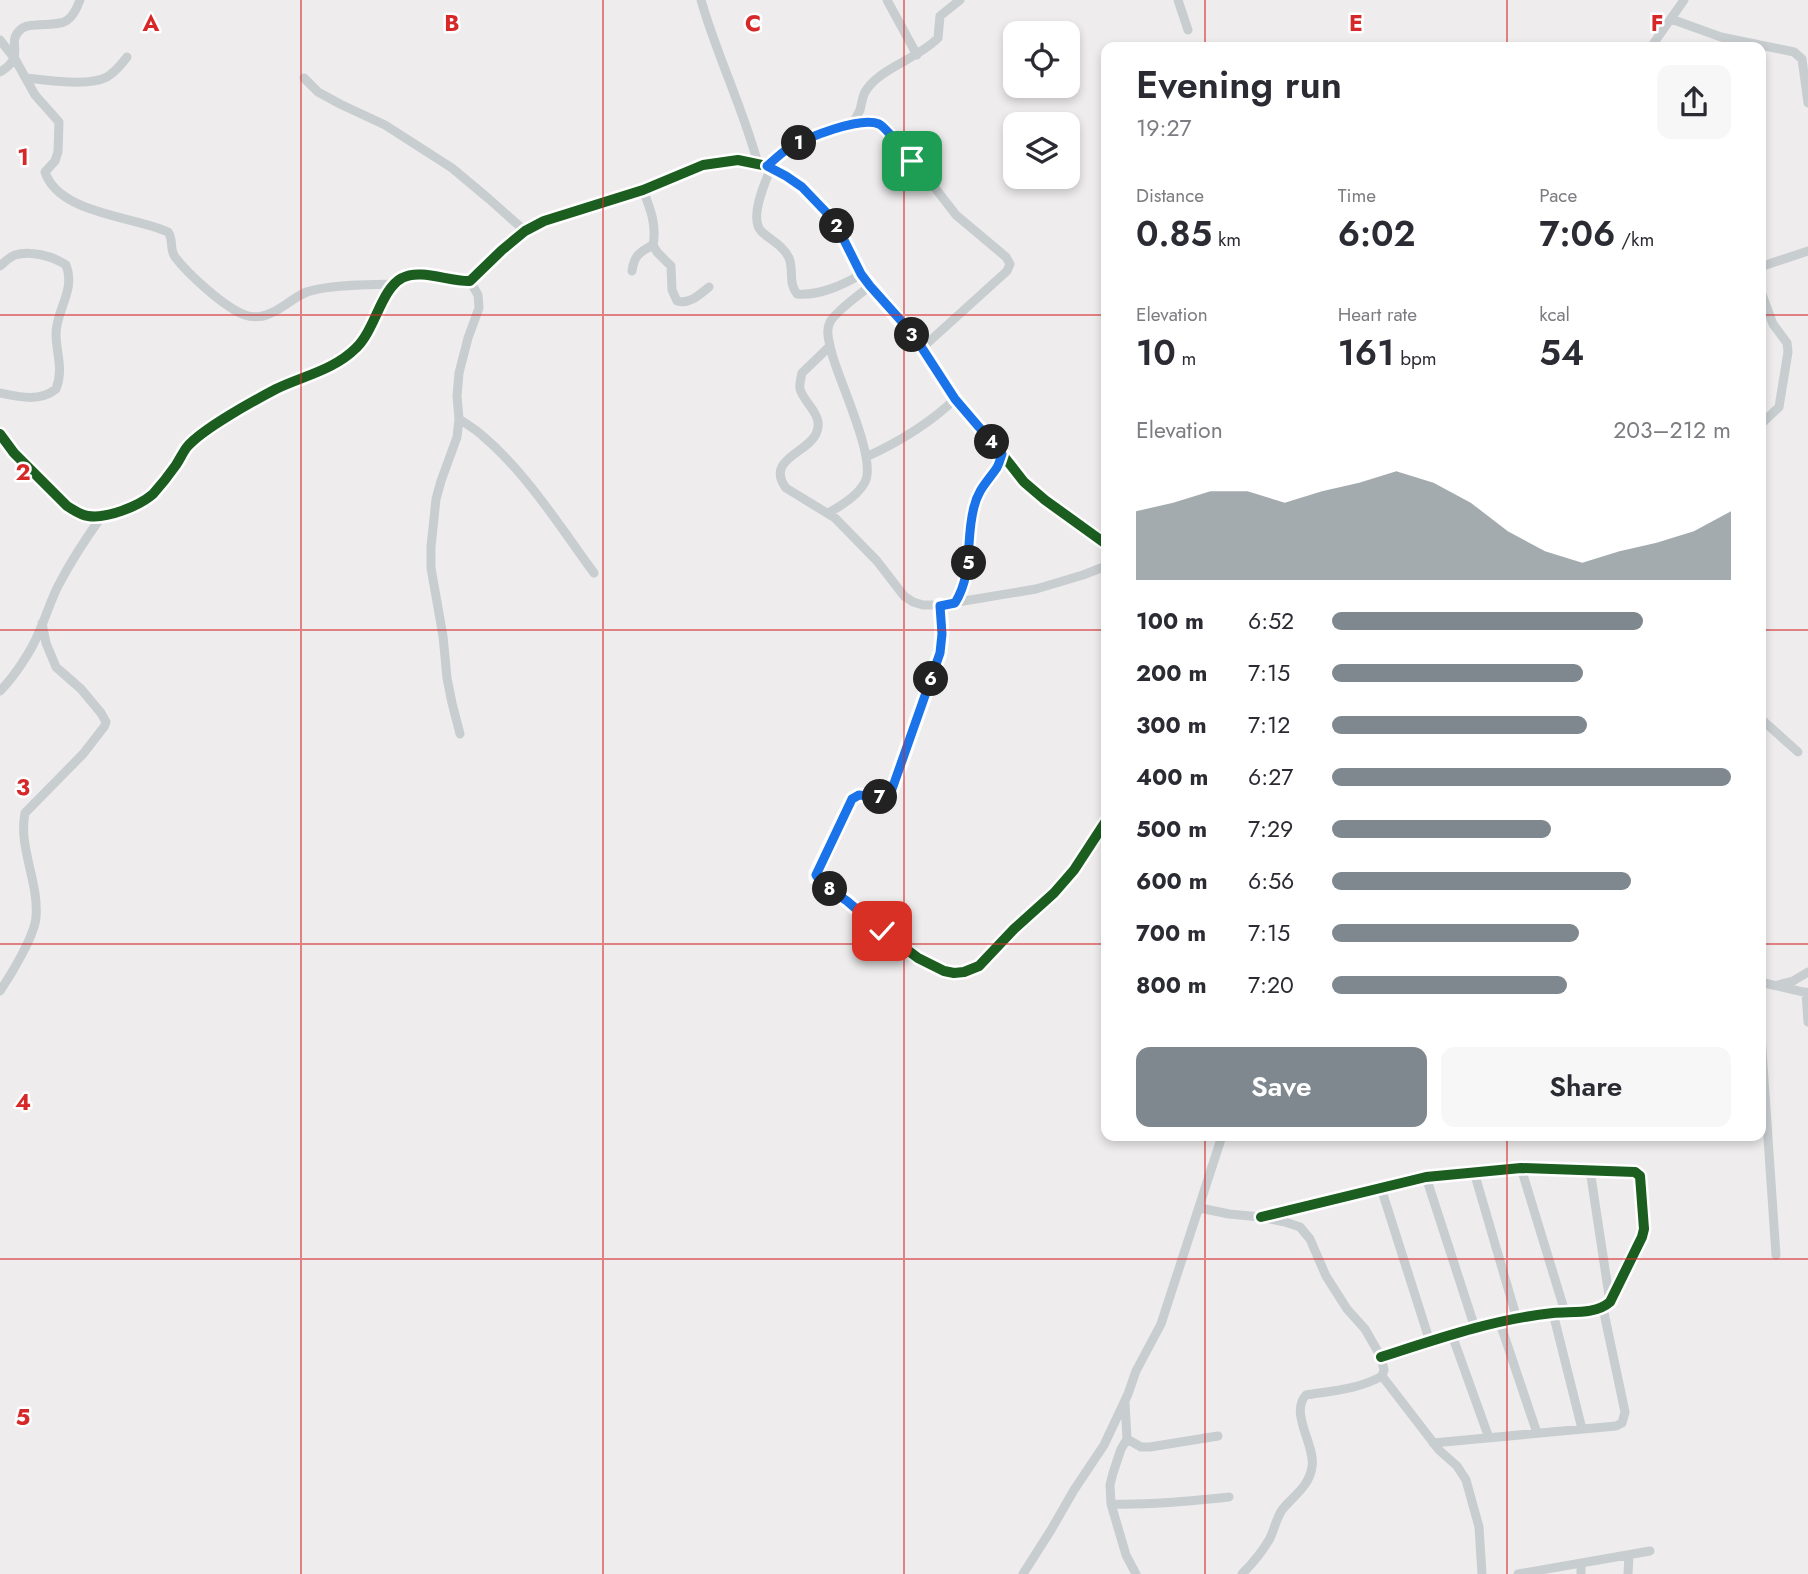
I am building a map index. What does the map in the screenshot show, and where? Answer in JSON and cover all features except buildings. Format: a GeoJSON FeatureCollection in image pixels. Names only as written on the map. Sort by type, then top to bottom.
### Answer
{"type":"FeatureCollection","features":[{"type":"Feature","properties":{"kind":"street"},"geometry":{"type":"LineString","coordinates":[[0,72],[15,59],[15,39],[20,30],[26,26],[69,20],[80,0]]}},
{"type":"Feature","properties":{"kind":"street"},"geometry":{"type":"LineString","coordinates":[[701,0],[711,33],[765,166],[757,225],[790,259],[792,288],[797,294],[816,293],[861,274]]}},
{"type":"Feature","properties":{"kind":"street"},"geometry":{"type":"LineString","coordinates":[[887,0],[917,55]]}},
{"type":"Feature","properties":{"kind":"street"},"geometry":{"type":"LineString","coordinates":[[852,125],[860,111],[867,88],[938,38],[940,16],[960,0]]}},
{"type":"Feature","properties":{"kind":"street"},"geometry":{"type":"LineString","coordinates":[[1178,0],[1188,30]]}},
{"type":"Feature","properties":{"kind":"street"},"geometry":{"type":"LineString","coordinates":[[1655,42],[1684,0]]}},
{"type":"Feature","properties":{"kind":"street"},"geometry":{"type":"LineString","coordinates":[[1671,19],[1743,42]]}},
{"type":"Feature","properties":{"kind":"street"},"geometry":{"type":"LineString","coordinates":[[0,40],[15,59],[35,95],[59,122],[58,152],[45,172],[51,182],[77,204],[169,232],[172,239],[171,248],[181,264],[234,310],[248,316],[263,316],[311,290],[394,284]]}},
{"type":"Feature","properties":{"kind":"street"},"geometry":{"type":"LineString","coordinates":[[1766,46],[1782,48],[1802,59],[1808,103]]}},
{"type":"Feature","properties":{"kind":"street"},"geometry":{"type":"LineString","coordinates":[[26,78],[90,82],[115,71],[127,57]]}},
{"type":"Feature","properties":{"kind":"street"},"geometry":{"type":"LineString","coordinates":[[304,78],[318,92],[385,125],[452,168],[525,232]]}},
{"type":"Feature","properties":{"kind":"street"},"geometry":{"type":"LineString","coordinates":[[765,166],[788,149],[812,137],[868,122],[881,125],[956,215],[1006,257],[1010,264],[1007,271],[922,348]]}},
{"type":"Feature","properties":{"kind":"street"},"geometry":{"type":"LineString","coordinates":[[0,434],[14,453],[68,506],[86,516],[102,516],[128,508],[146,500],[160,486],[187,447],[219,422],[276,389],[330,367],[350,353],[366,336],[394,284],[402,277],[437,276],[460,282],[470,281],[502,250],[544,221],[643,190],[703,165],[738,160],[765,166],[786,176],[802,187],[825,211],[837,226],[861,274],[904,324],[955,399],[1024,482],[1101,540]]}},
{"type":"Feature","properties":{"kind":"street"},"geometry":{"type":"LineString","coordinates":[[632,271],[636,256],[653,245],[655,237],[651,211],[643,190]]}},
{"type":"Feature","properties":{"kind":"street"},"geometry":{"type":"LineString","coordinates":[[653,245],[671,266],[672,290],[677,302],[689,301],[709,286]]}},
{"type":"Feature","properties":{"kind":"street"},"geometry":{"type":"LineString","coordinates":[[1766,265],[1808,251]]}},
{"type":"Feature","properties":{"kind":"street"},"geometry":{"type":"LineString","coordinates":[[0,266],[17,254],[36,255],[62,262],[66,265],[70,277],[56,331],[60,366],[56,389],[50,394],[34,397],[0,393]]}},
{"type":"Feature","properties":{"kind":"street"},"geometry":{"type":"LineString","coordinates":[[460,734],[447,678],[431,568],[431,547],[436,499],[457,437],[458,373],[480,308],[478,295],[470,281]]}},
{"type":"Feature","properties":{"kind":"street"},"geometry":{"type":"LineString","coordinates":[[828,513],[843,504],[864,484],[868,473],[866,457],[830,346],[830,322],[870,286]]}},
{"type":"Feature","properties":{"kind":"street"},"geometry":{"type":"LineString","coordinates":[[1766,305],[1773,324],[1787,343],[1788,352],[1779,407],[1766,419]]}},
{"type":"Feature","properties":{"kind":"street"},"geometry":{"type":"LineString","coordinates":[[830,346],[802,373],[800,389],[817,417],[818,429],[814,438],[785,462],[781,468],[781,482],[786,488],[835,518],[877,561],[904,596],[912,602],[940,606],[1036,589],[1101,568]]}},
{"type":"Feature","properties":{"kind":"street"},"geometry":{"type":"LineString","coordinates":[[866,457],[905,438],[942,412],[955,399]]}},
{"type":"Feature","properties":{"kind":"street"},"geometry":{"type":"LineString","coordinates":[[459,419],[498,449],[555,518],[594,573]]}},
{"type":"Feature","properties":{"kind":"street"},"geometry":{"type":"LineString","coordinates":[[955,603],[966,581],[971,523],[978,493],[997,468],[1002,454]]}},
{"type":"Feature","properties":{"kind":"street"},"geometry":{"type":"LineString","coordinates":[[0,691],[8,684],[39,634],[57,587],[75,554],[102,516]]}},
{"type":"Feature","properties":{"kind":"street"},"geometry":{"type":"LineString","coordinates":[[940,606],[940,653],[891,792],[884,798],[859,795],[852,799],[816,878],[918,958],[944,971],[964,972],[979,966],[1014,929],[1054,893],[1074,870],[1101,829]]}},
{"type":"Feature","properties":{"kind":"street"},"geometry":{"type":"LineString","coordinates":[[0,991],[31,935],[37,918],[25,839],[25,813],[83,754],[106,722],[81,688],[56,667],[46,643],[42,623]]}},
{"type":"Feature","properties":{"kind":"street"},"geometry":{"type":"LineString","coordinates":[[1766,723],[1798,752]]}},
{"type":"Feature","properties":{"kind":"street"},"geometry":{"type":"LineString","coordinates":[[1775,986],[1793,981],[1808,972]]}},
{"type":"Feature","properties":{"kind":"street"},"geometry":{"type":"LineString","coordinates":[[1766,984],[1807,993],[1808,1022]]}},
{"type":"Feature","properties":{"kind":"street"},"geometry":{"type":"LineString","coordinates":[[1766,1109],[1776,1255]]}},
{"type":"Feature","properties":{"kind":"street"},"geometry":{"type":"LineString","coordinates":[[1023,1574],[1074,1490],[1098,1457],[1136,1371],[1161,1324],[1220,1141]]}},
{"type":"Feature","properties":{"kind":"street"},"geometry":{"type":"LineString","coordinates":[[1261,1217],[1426,1177],[1521,1168],[1635,1172],[1640,1176],[1644,1229],[1606,1305]]}},
{"type":"Feature","properties":{"kind":"street"},"geometry":{"type":"LineString","coordinates":[[1521,1168],[1565,1312]]}},
{"type":"Feature","properties":{"kind":"street"},"geometry":{"type":"LineString","coordinates":[[1433,1443],[1616,1426],[1622,1423],[1625,1412],[1606,1305],[1590,1170]]}},
{"type":"Feature","properties":{"kind":"street"},"geometry":{"type":"LineString","coordinates":[[1474,1172],[1517,1319]]}},
{"type":"Feature","properties":{"kind":"street"},"geometry":{"type":"LineString","coordinates":[[1426,1177],[1475,1328]]}},
{"type":"Feature","properties":{"kind":"street"},"geometry":{"type":"LineString","coordinates":[[1381,1188],[1430,1342]]}},
{"type":"Feature","properties":{"kind":"street"},"geometry":{"type":"LineString","coordinates":[[1200,1208],[1261,1217],[1300,1227],[1310,1239],[1326,1276],[1347,1309],[1365,1329],[1381,1357],[1384,1370],[1382,1376],[1375,1380],[1306,1395],[1303,1398],[1301,1417],[1313,1457],[1312,1469],[1298,1494],[1280,1513],[1269,1539],[1242,1574]]}},
{"type":"Feature","properties":{"kind":"street"},"geometry":{"type":"LineString","coordinates":[[1381,1357],[1475,1328],[1606,1305]]}},
{"type":"Feature","properties":{"kind":"street"},"geometry":{"type":"LineString","coordinates":[[1553,1313],[1582,1429]]}},
{"type":"Feature","properties":{"kind":"street"},"geometry":{"type":"LineString","coordinates":[[1500,1323],[1537,1433]]}},
{"type":"Feature","properties":{"kind":"street"},"geometry":{"type":"LineString","coordinates":[[1452,1335],[1489,1438]]}},
{"type":"Feature","properties":{"kind":"street"},"geometry":{"type":"LineString","coordinates":[[1382,1376],[1433,1443],[1457,1466],[1466,1480],[1479,1527],[1482,1574]]}},
{"type":"Feature","properties":{"kind":"street"},"geometry":{"type":"LineString","coordinates":[[1125,1401],[1127,1439],[1113,1472],[1110,1485],[1111,1504],[1126,1555],[1136,1574]]}},
{"type":"Feature","properties":{"kind":"street"},"geometry":{"type":"LineString","coordinates":[[1127,1439],[1141,1447],[1150,1447],[1219,1436]]}},
{"type":"Feature","properties":{"kind":"street"},"geometry":{"type":"LineString","coordinates":[[1111,1504],[1173,1503],[1229,1497]]}},
{"type":"Feature","properties":{"kind":"street"},"geometry":{"type":"LineString","coordinates":[[1518,1574],[1650,1551]]}},
{"type":"Feature","properties":{"kind":"street"},"geometry":{"type":"LineString","coordinates":[[1628,1574],[1629,1555]]}},
{"type":"Feature","properties":{"kind":"street"},"geometry":{"type":"LineString","coordinates":[[1581,1563],[1581,1574]]}},
{"type":"Feature","properties":{"kind":"cycle path"},"geometry":{"type":"LineString","coordinates":[[0,434],[14,453],[67,506],[88,516],[104,516],[122,511],[153,494],[187,447],[216,424],[276,389],[347,356],[363,340],[383,300],[402,278],[417,274],[470,281],[525,231],[544,221],[643,190],[703,165],[738,160],[767,166],[786,176],[802,187],[825,211],[837,226],[861,274],[922,348],[955,399],[1024,482],[1101,540]]}},
{"type":"Feature","properties":{"kind":"cycle path"},"geometry":{"type":"LineString","coordinates":[[940,605],[940,653],[891,792],[884,798],[859,795],[852,799],[816,878],[918,958],[944,971],[964,972],[979,966],[1014,929],[1054,893],[1074,870],[1101,829]]}},
{"type":"Feature","properties":{"kind":"cycle path"},"geometry":{"type":"LineString","coordinates":[[1261,1217],[1426,1177],[1521,1168],[1635,1172],[1640,1176],[1644,1229],[1610,1302],[1590,1311],[1553,1313],[1487,1325],[1381,1357]]}},
{"type":"Feature","properties":{"kind":"route"},"geometry":{"type":"LineString","coordinates":[[882,931],[865,915],[822,884],[816,875],[852,799],[859,795],[884,798],[891,792],[940,653],[940,606],[955,603],[963,590],[969,564],[968,547],[973,508],[978,493],[997,468],[1002,454],[955,399],[904,324],[861,274],[837,226],[825,211],[802,187],[767,166],[788,149],[812,137],[868,122],[881,125],[912,161]]}}]}
